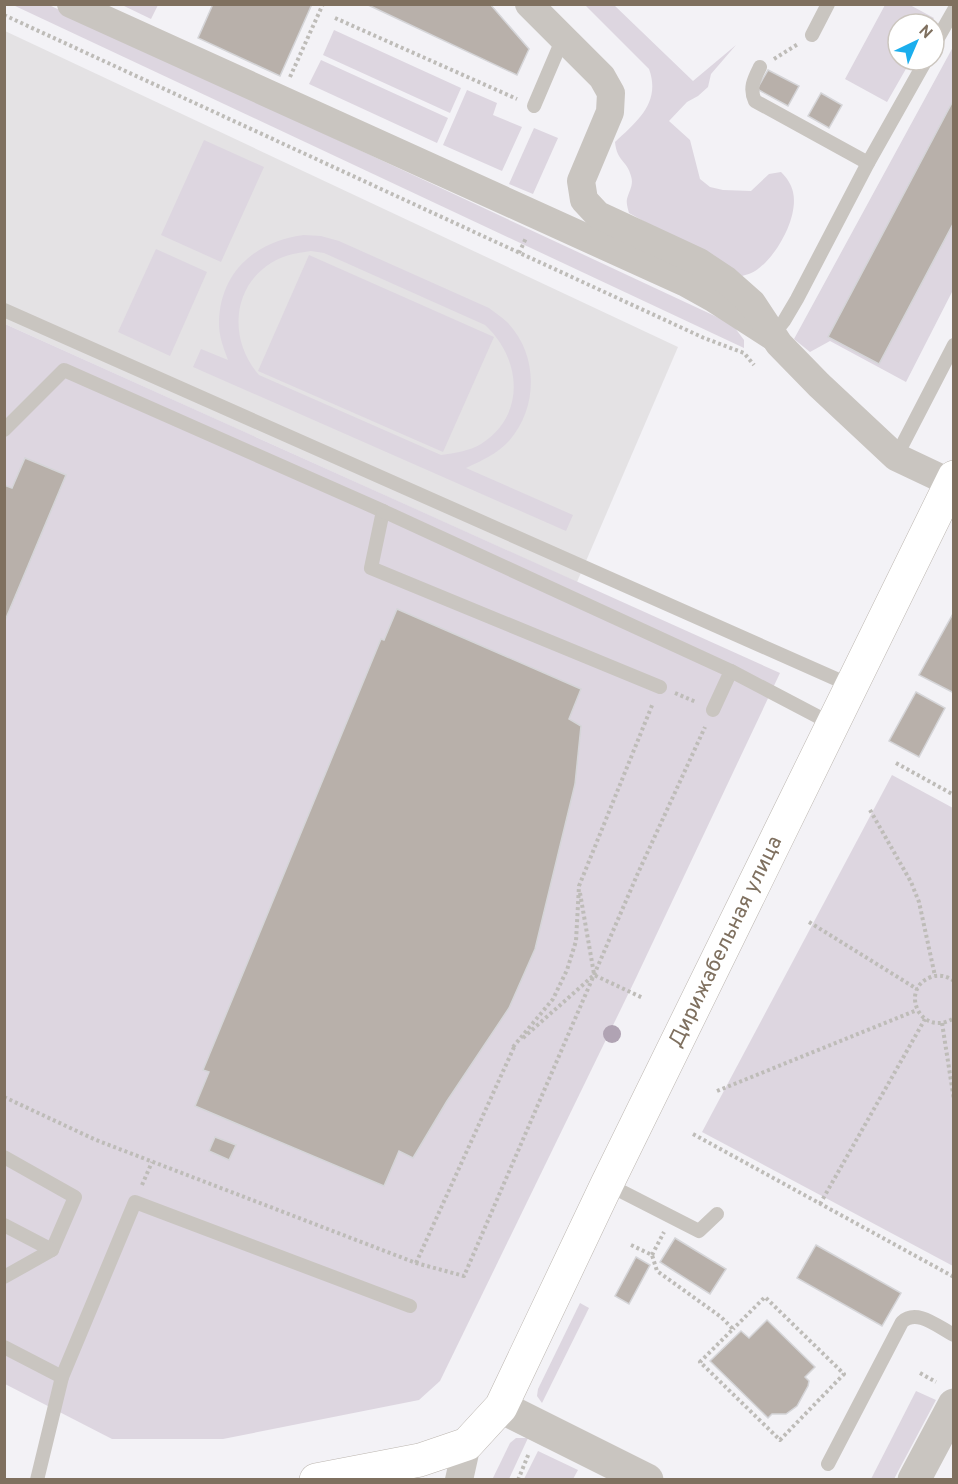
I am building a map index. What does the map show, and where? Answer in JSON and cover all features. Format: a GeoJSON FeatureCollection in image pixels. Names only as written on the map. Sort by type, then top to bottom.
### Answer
{"type":"FeatureCollection","features":[{"type":"Feature","properties":{"kind":"main road","name":"Дирижабельная улица"},"geometry":{"type":"LineString","coordinates":[[467,1444],[501,1407],[607,1184],[953,482]]}},
{"type":"Feature","properties":{"kind":"main road"},"geometry":{"type":"LineString","coordinates":[[316,1479],[420,1460],[467,1444]]}},
{"type":"Feature","properties":{"kind":"street"},"geometry":{"type":"LineString","coordinates":[[71,4],[686,284],[713,298],[772,336]]}},
{"type":"Feature","properties":{"kind":"street"},"geometry":{"type":"LineString","coordinates":[[529,4],[603,77],[611,93],[610,112],[581,181],[584,200],[598,215],[699,262],[726,280],[752,303],[772,336],[819,385],[896,457],[953,482]]}},
{"type":"Feature","properties":{"kind":"street"},"geometry":{"type":"LineString","coordinates":[[914,1479],[948,1395]]}},
{"type":"Feature","properties":{"kind":"street"},"geometry":{"type":"LineString","coordinates":[[501,1407],[646,1479]]}},
{"type":"Feature","properties":{"kind":"street"},"geometry":{"type":"LineString","coordinates":[[459,1479],[467,1444]]}},
{"type":"Feature","properties":{"kind":"lane"},"geometry":{"type":"LineString","coordinates":[[812,35],[828,4]]}},
{"type":"Feature","properties":{"kind":"lane"},"geometry":{"type":"LineString","coordinates":[[946,24],[954,10]]}},
{"type":"Feature","properties":{"kind":"lane"},"geometry":{"type":"LineString","coordinates":[[534,106],[563,38]]}},
{"type":"Feature","properties":{"kind":"lane"},"geometry":{"type":"LineString","coordinates":[[760,67],[753,80],[751,92],[755,101],[868,163]]}},
{"type":"Feature","properties":{"kind":"lane"},"geometry":{"type":"LineString","coordinates":[[772,336],[797,299],[868,163],[919,72]]}},
{"type":"Feature","properties":{"kind":"lane"},"geometry":{"type":"LineString","coordinates":[[4,310],[852,686]]}},
{"type":"Feature","properties":{"kind":"lane"},"geometry":{"type":"LineString","coordinates":[[896,457],[954,345]]}},
{"type":"Feature","properties":{"kind":"lane"},"geometry":{"type":"LineString","coordinates":[[4,430],[64,370],[383,511],[731,672],[832,724]]}},
{"type":"Feature","properties":{"kind":"lane"},"geometry":{"type":"LineString","coordinates":[[383,511],[371,568],[660,687]]}},
{"type":"Feature","properties":{"kind":"lane"},"geometry":{"type":"LineString","coordinates":[[713,710],[731,672]]}},
{"type":"Feature","properties":{"kind":"lane"},"geometry":{"type":"LineString","coordinates":[[4,1157],[75,1197],[52,1250],[4,1277]]}},
{"type":"Feature","properties":{"kind":"lane"},"geometry":{"type":"LineString","coordinates":[[607,1184],[699,1231],[717,1214]]}},
{"type":"Feature","properties":{"kind":"lane"},"geometry":{"type":"LineString","coordinates":[[37,1479],[62,1377],[135,1202],[410,1306]]}},
{"type":"Feature","properties":{"kind":"lane"},"geometry":{"type":"LineString","coordinates":[[4,1225],[52,1250]]}},
{"type":"Feature","properties":{"kind":"lane"},"geometry":{"type":"LineString","coordinates":[[828,1464],[903,1322],[909,1316],[917,1316],[954,1335]]}},
{"type":"Feature","properties":{"kind":"lane"},"geometry":{"type":"LineString","coordinates":[[4,1347],[62,1377]]}},
{"type":"Feature","properties":{"kind":"path"},"geometry":{"type":"LineString","coordinates":[[289,78],[323,4]]}},
{"type":"Feature","properties":{"kind":"path"},"geometry":{"type":"LineString","coordinates":[[4,15],[683,328],[744,353],[754,365]]}},
{"type":"Feature","properties":{"kind":"path"},"geometry":{"type":"LineString","coordinates":[[335,18],[534,106]]}},
{"type":"Feature","properties":{"kind":"path"},"geometry":{"type":"LineString","coordinates":[[760,67],[812,35]]}},
{"type":"Feature","properties":{"kind":"path"},"geometry":{"type":"LineString","coordinates":[[4,1097],[96,1140],[152,1162],[416,1263],[464,1276],[594,975],[713,710],[660,687],[579,886],[576,941],[567,970],[553,999],[513,1047],[416,1263]]}},
{"type":"Feature","properties":{"kind":"path"},"geometry":{"type":"LineString","coordinates":[[896,762],[954,795]]}},
{"type":"Feature","properties":{"kind":"path"},"geometry":{"type":"LineString","coordinates":[[870,810],[911,882],[919,902],[935,976]]}},
{"type":"Feature","properties":{"kind":"path"},"geometry":{"type":"LineString","coordinates":[[579,886],[594,975]]}},
{"type":"Feature","properties":{"kind":"path"},"geometry":{"type":"LineString","coordinates":[[809,922],[917,989]]}},
{"type":"Feature","properties":{"kind":"path"},"geometry":{"type":"LineString","coordinates":[[594,975],[644,998]]}},
{"type":"Feature","properties":{"kind":"path"},"geometry":{"type":"LineString","coordinates":[[513,1047],[594,975]]}},
{"type":"Feature","properties":{"kind":"path"},"geometry":{"type":"LineString","coordinates":[[953,978],[943,976],[928,978],[917,989],[915,1003],[917,1010],[925,1019],[933,1023],[942,1023],[954,1018]]}},
{"type":"Feature","properties":{"kind":"path"},"geometry":{"type":"LineString","coordinates":[[717,1091],[917,1010]]}},
{"type":"Feature","properties":{"kind":"path"},"geometry":{"type":"LineString","coordinates":[[820,1204],[925,1019]]}},
{"type":"Feature","properties":{"kind":"path"},"geometry":{"type":"LineString","coordinates":[[942,1023],[954,1100]]}},
{"type":"Feature","properties":{"kind":"path"},"geometry":{"type":"LineString","coordinates":[[693,1134],[954,1276]]}},
{"type":"Feature","properties":{"kind":"path"},"geometry":{"type":"LineString","coordinates":[[135,1202],[152,1162]]}},
{"type":"Feature","properties":{"kind":"path"},"geometry":{"type":"LineString","coordinates":[[631,1245],[652,1255],[657,1271],[734,1329]]}},
{"type":"Feature","properties":{"kind":"path"},"geometry":{"type":"LineString","coordinates":[[765,1297],[844,1374],[780,1440],[700,1362],[734,1329],[765,1297]]}},
{"type":"Feature","properties":{"kind":"path"},"geometry":{"type":"LineString","coordinates":[[920,1373],[948,1395]]}},
{"type":"Feature","properties":{"kind":"path"},"geometry":{"type":"LineString","coordinates":[[518,1479],[530,1451]]}},
{"type":"Feature","properties":{"kind":"shaded area"},"geometry":{"type":"Polygon","coordinates":[[[13,5],[49,5],[732,324],[744,340],[744,348],[13,5]]]}},
{"type":"Feature","properties":{"kind":"shaded area"},"geometry":{"type":"Polygon","coordinates":[[[122,5],[158,5],[151,19],[122,5]]]}},
{"type":"Feature","properties":{"kind":"shaded area"},"geometry":{"type":"Polygon","coordinates":[[[585,5],[614,5],[693,81],[736,45],[711,74],[708,87],[687,102],[669,121],[690,140],[700,179],[710,187],[751,191],[769,174],[781,172],[791,186],[794,202],[789,225],[771,257],[755,271],[742,276],[629,213],[627,201],[632,179],[618,154],[615,142],[645,110],[650,101],[652,81],[649,69],[585,5]]]}},
{"type":"Feature","properties":{"kind":"shaded area"},"geometry":{"type":"Polygon","coordinates":[[[885,5],[910,5],[923,12],[886,12],[886,72],[904,72],[887,102],[845,79],[885,5]]]}},
{"type":"Feature","properties":{"kind":"shaded area"},"geometry":{"type":"Polygon","coordinates":[[[334,30],[461,88],[450,113],[323,55],[334,30]]]}},
{"type":"Feature","properties":{"kind":"shaded area"},"geometry":{"type":"Polygon","coordinates":[[[5,31],[678,347],[577,582],[5,324],[5,31]]]}},
{"type":"Feature","properties":{"kind":"shaded area"},"geometry":{"type":"Polygon","coordinates":[[[953,47],[953,290],[906,382],[830,341],[810,352],[794,339],[939,72],[946,72],[946,60],[953,47]]]}},
{"type":"Feature","properties":{"kind":"shaded area"},"geometry":{"type":"Polygon","coordinates":[[[321,60],[448,118],[437,143],[309,84],[321,60]]]}},
{"type":"Feature","properties":{"kind":"shaded area"},"geometry":{"type":"Polygon","coordinates":[[[467,90],[497,103],[493,115],[522,127],[502,171],[443,145],[467,90]]]}},
{"type":"Feature","properties":{"kind":"shaded area"},"geometry":{"type":"Polygon","coordinates":[[[534,128],[558,138],[533,194],[509,184],[534,128]]]}},
{"type":"Feature","properties":{"kind":"shaded area"},"geometry":{"type":"Polygon","coordinates":[[[204,140],[264,167],[221,262],[161,235],[204,140]]]}},
{"type":"Feature","properties":{"kind":"shaded area"},"geometry":{"type":"Polygon","coordinates":[[[304,235],[321,236],[339,241],[489,308],[507,322],[525,350],[531,382],[530,398],[519,428],[509,441],[489,457],[466,468],[573,515],[566,531],[193,367],[201,349],[228,360],[219,324],[225,289],[243,263],[256,252],[286,238],[304,235]],[[311,251],[280,258],[258,274],[248,286],[242,300],[239,331],[249,361],[259,375],[441,455],[481,444],[496,432],[506,418],[512,402],[514,386],[512,370],[506,353],[497,338],[485,325],[324,253],[311,251]]]}},
{"type":"Feature","properties":{"kind":"shaded area"},"geometry":{"type":"Polygon","coordinates":[[[156,249],[207,272],[170,356],[118,332],[156,249]]]}},
{"type":"Feature","properties":{"kind":"shaded area"},"geometry":{"type":"Polygon","coordinates":[[[309,255],[494,337],[443,452],[258,371],[309,255]]]}},
{"type":"Feature","properties":{"kind":"shaded area"},"geometry":{"type":"Polygon","coordinates":[[[5,324],[780,673],[635,980],[440,1381],[419,1400],[223,1439],[112,1439],[5,1384],[5,324]]]}},
{"type":"Feature","properties":{"kind":"shaded area"},"geometry":{"type":"Polygon","coordinates":[[[892,775],[953,808],[953,1266],[702,1132],[892,775]]]}},
{"type":"Feature","properties":{"kind":"shaded area"},"geometry":{"type":"Polygon","coordinates":[[[580,1303],[589,1308],[542,1403],[537,1396],[538,1389],[580,1303]]]}},
{"type":"Feature","properties":{"kind":"shaded area"},"geometry":{"type":"Polygon","coordinates":[[[916,1391],[936,1400],[894,1479],[871,1479],[916,1391]]]}},
{"type":"Feature","properties":{"kind":"shaded area"},"geometry":{"type":"Polygon","coordinates":[[[516,1438],[528,1438],[509,1479],[492,1480],[510,1443],[516,1438]]]}},
{"type":"Feature","properties":{"kind":"shaded area"},"geometry":{"type":"Polygon","coordinates":[[[538,1451],[578,1470],[573,1479],[524,1479],[538,1451]]]}},
{"type":"Feature","properties":{"kind":"building"},"geometry":{"type":"Polygon","coordinates":[[[213,4],[312,4],[280,76],[198,38],[213,4]]]}},
{"type":"Feature","properties":{"kind":"building"},"geometry":{"type":"Polygon","coordinates":[[[366,4],[490,4],[529,49],[517,75],[366,4]]]}},
{"type":"Feature","properties":{"kind":"building"},"geometry":{"type":"Polygon","coordinates":[[[768,70],[799,86],[788,106],[757,89],[768,70]]]}},
{"type":"Feature","properties":{"kind":"building"},"geometry":{"type":"Polygon","coordinates":[[[821,93],[842,105],[829,128],[808,116],[821,93]]]}},
{"type":"Feature","properties":{"kind":"building"},"geometry":{"type":"Polygon","coordinates":[[[954,99],[954,222],[879,364],[828,337],[954,99]]]}},
{"type":"Feature","properties":{"kind":"building"},"geometry":{"type":"Polygon","coordinates":[[[25,458],[66,475],[4,623],[4,485],[12,488],[25,458]]]}},
{"type":"Feature","properties":{"kind":"building"},"geometry":{"type":"Polygon","coordinates":[[[397,609],[581,689],[569,719],[581,726],[575,784],[535,949],[509,1008],[447,1101],[413,1158],[399,1151],[384,1186],[195,1106],[209,1072],[203,1070],[381,639],[384,640],[397,609]]]}},
{"type":"Feature","properties":{"kind":"building"},"geometry":{"type":"Polygon","coordinates":[[[954,612],[954,693],[919,675],[954,612]]]}},
{"type":"Feature","properties":{"kind":"building"},"geometry":{"type":"Polygon","coordinates":[[[916,692],[945,708],[919,757],[889,741],[916,692]]]}},
{"type":"Feature","properties":{"kind":"building"},"geometry":{"type":"Polygon","coordinates":[[[215,1137],[236,1145],[229,1160],[209,1151],[215,1137]]]}},
{"type":"Feature","properties":{"kind":"building"},"geometry":{"type":"Polygon","coordinates":[[[675,1238],[726,1269],[710,1294],[660,1262],[675,1238]]]}},
{"type":"Feature","properties":{"kind":"building"},"geometry":{"type":"Polygon","coordinates":[[[816,1245],[901,1293],[882,1326],[797,1278],[816,1245]]]}},
{"type":"Feature","properties":{"kind":"building"},"geometry":{"type":"Polygon","coordinates":[[[636,1257],[650,1265],[629,1304],[615,1296],[636,1257]]]}},
{"type":"Feature","properties":{"kind":"building"},"geometry":{"type":"Polygon","coordinates":[[[767,1320],[815,1367],[805,1377],[809,1381],[808,1386],[797,1406],[786,1414],[772,1414],[768,1418],[710,1361],[741,1331],[749,1338],[767,1320]]]}}]}
